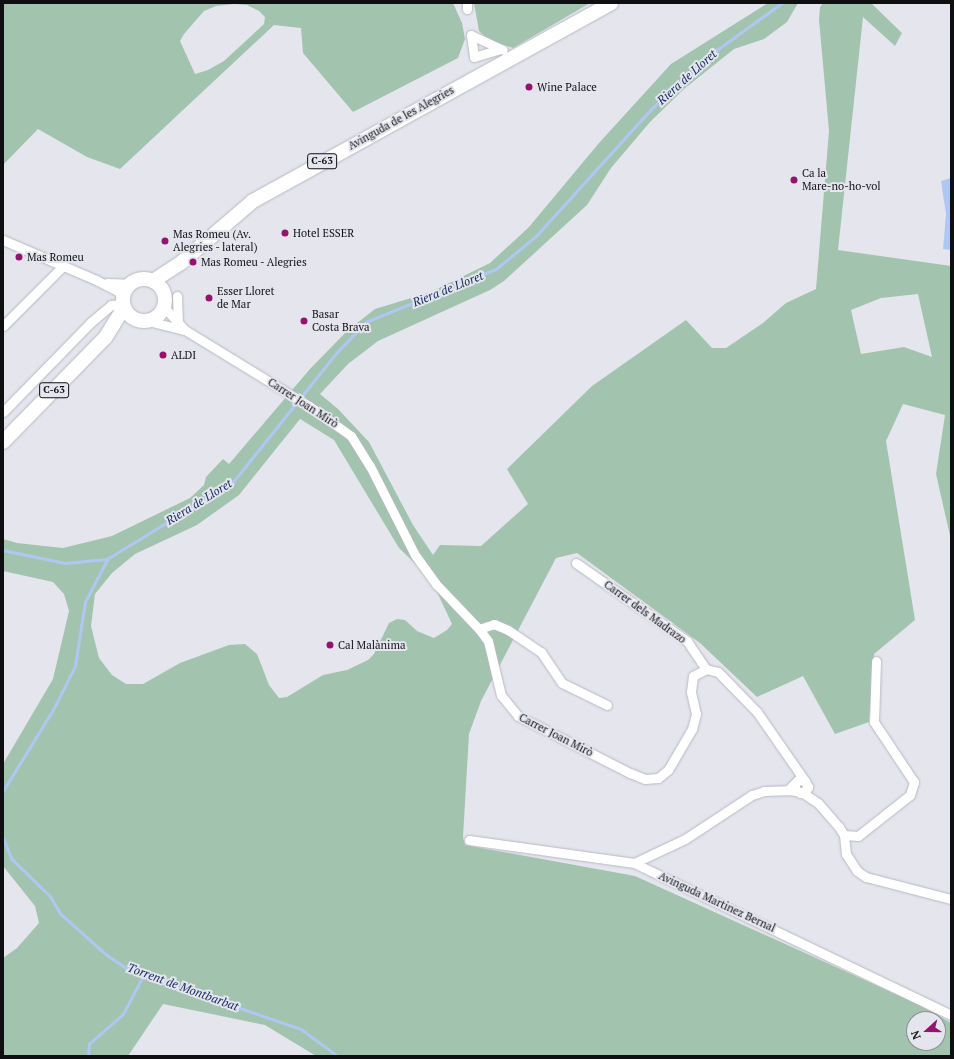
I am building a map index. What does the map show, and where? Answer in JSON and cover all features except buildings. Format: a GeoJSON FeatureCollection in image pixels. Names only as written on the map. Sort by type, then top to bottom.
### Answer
{"type":"FeatureCollection","features":[{"type":"Feature","properties":{"kind":"main road","name":"Avinguda de les Alegries"},"geometry":{"type":"LineString","coordinates":[[153,281],[182,262],[253,201],[611,3]]}},
{"type":"Feature","properties":{"kind":"main road","name":"Avinguda de les Alegries"},"geometry":{"type":"LineString","coordinates":[[168,300],[182,262]]}},
{"type":"Feature","properties":{"kind":"main road"},"geometry":{"type":"LineString","coordinates":[[130,284],[138,279],[153,281],[168,300]]}},
{"type":"Feature","properties":{"kind":"main road","name":"C-63"},"geometry":{"type":"LineString","coordinates":[[105,338],[123,304],[130,284]]}},
{"type":"Feature","properties":{"kind":"main road","name":"C-63"},"geometry":{"type":"LineString","coordinates":[[3,442],[105,338],[122,326],[158,315],[168,300]]}},
{"type":"Feature","properties":{"kind":"main road"},"geometry":{"type":"LineString","coordinates":[[123,304],[142,320]]}},
{"type":"Feature","properties":{"kind":"street"},"geometry":{"type":"LineString","coordinates":[[500,49],[474,57],[471,35],[515,56]]}},
{"type":"Feature","properties":{"kind":"street"},"geometry":{"type":"LineString","coordinates":[[3,240],[118,291],[123,304],[111,305],[91,322],[3,412]]}},
{"type":"Feature","properties":{"kind":"street"},"geometry":{"type":"LineString","coordinates":[[3,326],[63,266]]}},
{"type":"Feature","properties":{"kind":"street"},"geometry":{"type":"LineString","coordinates":[[98,281],[112,284],[130,284]]}},
{"type":"Feature","properties":{"kind":"street"},"geometry":{"type":"LineString","coordinates":[[168,300],[178,323]]}},
{"type":"Feature","properties":{"kind":"street","name":"Carrer Joan Mirò"},"geometry":{"type":"LineString","coordinates":[[168,300],[178,323],[185,330],[310,406],[351,436],[370,466],[415,555],[436,584],[479,629],[488,641],[501,695],[518,716],[645,779],[658,778],[668,770],[692,729],[696,714],[691,692],[693,676],[706,669]]}},
{"type":"Feature","properties":{"kind":"street","name":"Carrer Joan Mirò"},"geometry":{"type":"LineString","coordinates":[[142,320],[185,330]]}},
{"type":"Feature","properties":{"kind":"street","name":"Carrer dels Madrazo"},"geometry":{"type":"LineString","coordinates":[[576,564],[687,641],[706,669]]}},
{"type":"Feature","properties":{"kind":"street"},"geometry":{"type":"LineString","coordinates":[[479,629],[494,624],[508,630],[541,652],[562,683],[607,705]]}},
{"type":"Feature","properties":{"kind":"street"},"geometry":{"type":"LineString","coordinates":[[844,835],[858,836],[910,795],[914,782],[874,722],[876,661]]}},
{"type":"Feature","properties":{"kind":"street"},"geometry":{"type":"LineString","coordinates":[[706,669],[718,672],[757,712],[797,768],[799,787],[818,803],[844,835],[846,854],[851,865],[866,877],[951,900]]}},
{"type":"Feature","properties":{"kind":"street"},"geometry":{"type":"LineString","coordinates":[[634,862],[686,839],[752,795],[764,791],[799,787]]}},
{"type":"Feature","properties":{"kind":"street","name":"Avinguda Martinez Bernal"},"geometry":{"type":"LineString","coordinates":[[468,840],[634,862],[951,1015]]}},
{"type":"Feature","properties":{"kind":"green space"},"geometry":{"type":"Polygon","coordinates":[[[3,3],[453,3],[462,23],[465,39],[458,58],[353,112],[303,53],[301,28],[274,25],[120,169],[87,157],[38,129],[3,165],[3,3]],[[234,4],[216,6],[204,11],[184,34],[180,41],[195,74],[208,70],[224,61],[264,24],[265,17],[259,11],[247,5],[234,4]]]}},
{"type":"Feature","properties":{"kind":"green space"},"geometry":{"type":"Polygon","coordinates":[[[474,3],[590,3],[513,48],[489,40],[479,31],[474,3]]]}},
{"type":"Feature","properties":{"kind":"green space"},"geometry":{"type":"Polygon","coordinates":[[[768,3],[798,3],[787,22],[764,39],[734,49],[684,89],[650,122],[611,168],[587,205],[504,281],[490,290],[378,341],[348,364],[320,394],[338,409],[369,442],[413,525],[433,555],[440,545],[481,546],[528,504],[507,469],[592,386],[686,320],[712,348],[726,348],[763,323],[786,303],[816,289],[829,131],[819,20],[820,7],[823,3],[871,3],[902,33],[895,46],[863,17],[838,250],[951,266],[951,540],[936,474],[945,415],[903,404],[886,441],[915,620],[874,654],[869,722],[835,734],[803,676],[757,697],[700,643],[577,553],[556,558],[481,701],[469,734],[463,837],[465,845],[635,876],[924,1007],[931,1011],[906,1011],[906,1051],[946,1051],[946,1020],[951,1023],[951,1056],[316,1056],[265,1025],[163,1004],[128,1056],[3,1056],[3,958],[17,948],[39,923],[35,906],[3,866],[3,764],[53,679],[69,611],[64,594],[53,582],[3,571],[3,539],[17,543],[63,548],[112,536],[190,498],[204,485],[206,477],[223,459],[229,464],[310,369],[347,331],[375,309],[431,292],[490,263],[529,227],[599,143],[671,64],[768,3]],[[918,294],[881,298],[851,310],[861,354],[904,347],[932,357],[918,294]],[[300,419],[239,495],[197,525],[135,554],[112,573],[95,594],[91,626],[99,658],[112,675],[126,684],[143,684],[180,663],[229,645],[245,644],[257,654],[269,685],[279,698],[287,697],[323,675],[347,670],[368,660],[374,654],[389,623],[397,619],[405,620],[417,631],[434,638],[447,630],[452,624],[438,594],[424,572],[399,548],[334,440],[300,419]]]}},
{"type":"Feature","properties":{"kind":"water"},"geometry":{"type":"Polygon","coordinates":[[[951,178],[951,250],[943,249],[946,214],[941,181],[951,178]]]}},
{"type":"Feature","properties":{"kind":"waterway","name":"Riera de Lloret"},"geometry":{"type":"LineString","coordinates":[[3,550],[65,563],[107,559],[233,482],[338,351],[366,322],[496,269],[536,236],[651,109],[714,52],[782,3]]}},
{"type":"Feature","properties":{"kind":"waterway","name":"Torrent de Montbarbat"},"geometry":{"type":"LineString","coordinates":[[3,791],[54,708],[75,666],[85,602],[107,560]]}},
{"type":"Feature","properties":{"kind":"waterway","name":"Torrent de Montbarbat"},"geometry":{"type":"LineString","coordinates":[[3,837],[12,859],[51,897],[61,914],[107,955],[129,970],[301,1029],[338,1056]]}},
{"type":"Feature","properties":{"kind":"waterway"},"geometry":{"type":"LineString","coordinates":[[88,1056],[89,1044],[123,1014],[143,976]]}},
{"type":"Feature","properties":{"kind":"place","name":"Wine Palace"},"geometry":{"type":"Point","coordinates":[529,87]}},
{"type":"Feature","properties":{"kind":"place","name":"Ca la Mare-no-ho-vol"},"geometry":{"type":"Point","coordinates":[794,180]}},
{"type":"Feature","properties":{"kind":"place","name":"Hotel ESSER"},"geometry":{"type":"Point","coordinates":[285,233]}},
{"type":"Feature","properties":{"kind":"place","name":"Mas Romeu (Av. Alegries - lateral)"},"geometry":{"type":"Point","coordinates":[165,241]}},
{"type":"Feature","properties":{"kind":"place","name":"Mas Romeu"},"geometry":{"type":"Point","coordinates":[19,257]}},
{"type":"Feature","properties":{"kind":"place","name":"Mas Romeu - Alegries"},"geometry":{"type":"Point","coordinates":[193,262]}},
{"type":"Feature","properties":{"kind":"place","name":"Esser Lloret de Mar"},"geometry":{"type":"Point","coordinates":[209,298]}},
{"type":"Feature","properties":{"kind":"place","name":"Basar Costa Brava"},"geometry":{"type":"Point","coordinates":[304,321]}},
{"type":"Feature","properties":{"kind":"place","name":"ALDI"},"geometry":{"type":"Point","coordinates":[163,355]}},
{"type":"Feature","properties":{"kind":"place","name":"Cal Malànima"},"geometry":{"type":"Point","coordinates":[330,645]}}]}
